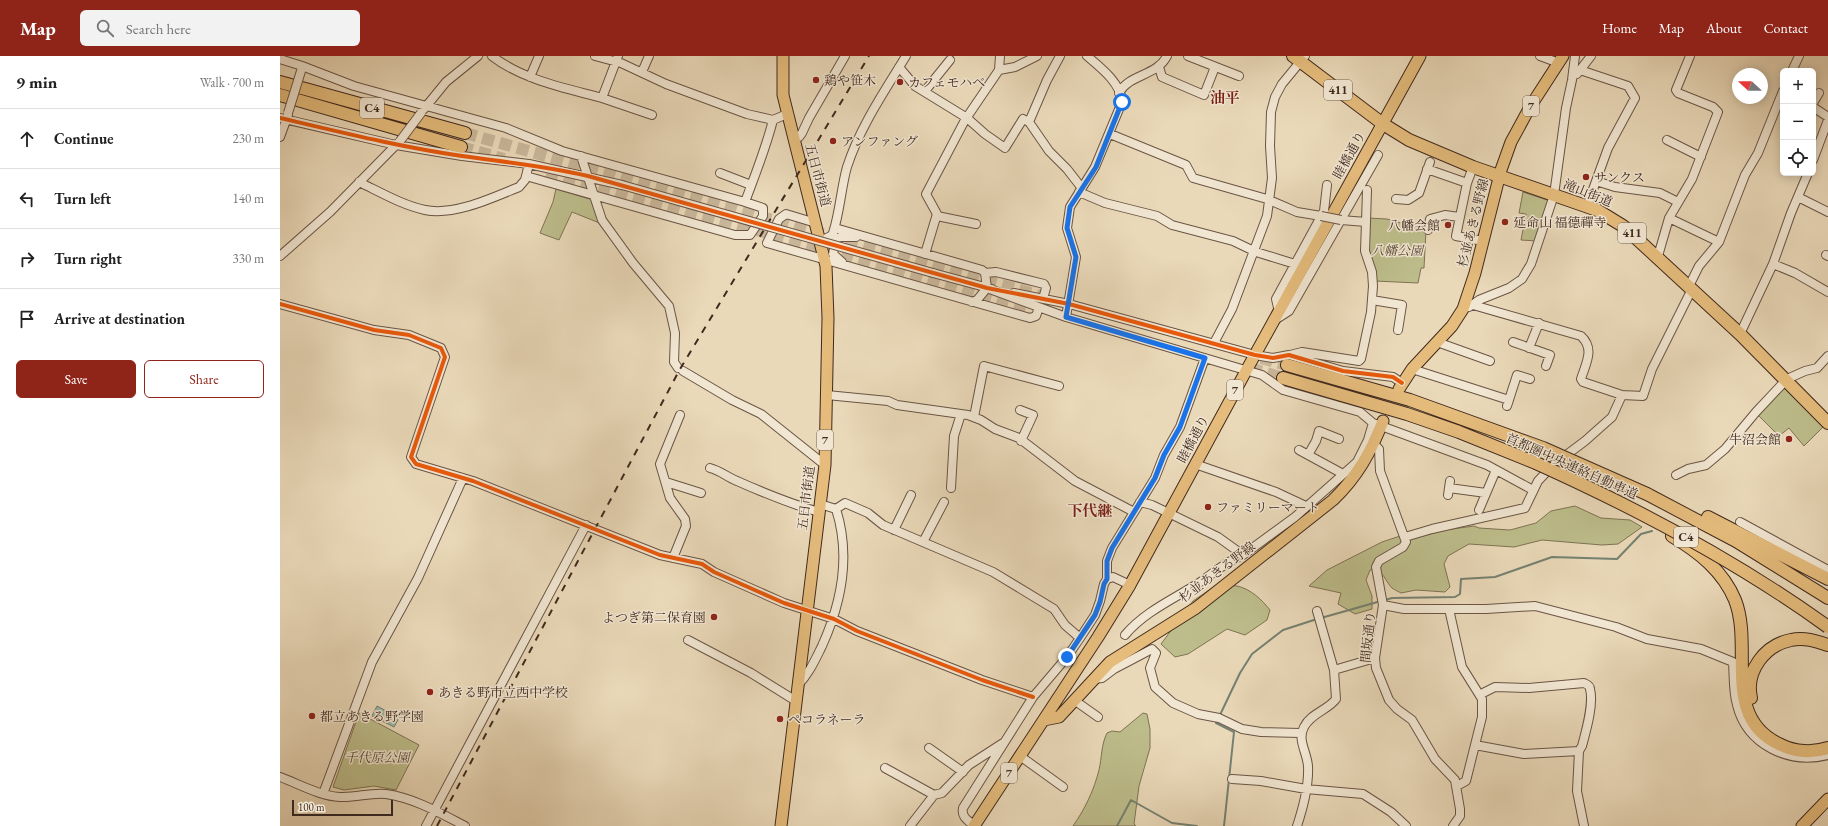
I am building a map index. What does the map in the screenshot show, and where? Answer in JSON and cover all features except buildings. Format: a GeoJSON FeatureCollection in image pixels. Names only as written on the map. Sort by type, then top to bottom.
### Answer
{"type":"FeatureCollection","features":[{"type":"Feature","properties":{"kind":"highway","name":"滝山街道"},"geometry":{"type":"LineString","coordinates":[[1300,58],[1383,124],[1409,140],[1499,177],[1587,206],[1624,226],[1658,256],[1740,334],[1828,423]]}},
{"type":"Feature","properties":{"kind":"highway","name":"C4"},"geometry":{"type":"LineString","coordinates":[[280,82],[465,133]]}},
{"type":"Feature","properties":{"kind":"highway","name":"C4"},"geometry":{"type":"LineString","coordinates":[[280,95],[461,147]]}},
{"type":"Feature","properties":{"kind":"highway","name":"首都圏中央連絡自動車道"},"geometry":{"type":"LineString","coordinates":[[1288,360],[1417,403],[1543,448],[1647,494],[1736,541],[1828,598]]}},
{"type":"Feature","properties":{"kind":"highway","name":"首都圏中央連絡自動車道"},"geometry":{"type":"LineString","coordinates":[[1283,378],[1407,414],[1459,432],[1536,462],[1639,512],[1751,575],[1828,627]]}},
{"type":"Feature","properties":{"kind":"highway"},"geometry":{"type":"LineString","coordinates":[[1647,494],[1706,515],[1828,579]]}},
{"type":"Feature","properties":{"kind":"highway"},"geometry":{"type":"LineString","coordinates":[[1639,512],[1657,526],[1686,544],[1709,562],[1729,587],[1735,601],[1740,621],[1742,691],[1745,704],[1754,724],[1773,742],[1786,748],[1811,751],[1828,748]]}},
{"type":"Feature","properties":{"kind":"highway"},"geometry":{"type":"LineString","coordinates":[[1828,645],[1802,639],[1792,640],[1773,647],[1765,653],[1754,668],[1750,686],[1752,707],[1759,720],[1776,736],[1799,744],[1812,745],[1828,741]]}},
{"type":"Feature","properties":{"kind":"main road","name":"五日市街道"},"geometry":{"type":"LineString","coordinates":[[781,826],[825,465],[828,295],[820,240],[787,114],[782,81],[782,56]]}},
{"type":"Feature","properties":{"kind":"main road","name":"睦橋通り"},"geometry":{"type":"LineString","coordinates":[[974,826],[1130,585],[1246,370],[1420,56]]}},
{"type":"Feature","properties":{"kind":"main road","name":"杉並あきる野線"},"geometry":{"type":"LineString","coordinates":[[1400,386],[1412,369],[1438,342],[1456,320],[1462,309],[1471,286],[1499,177],[1512,140],[1530,107],[1561,60]]}},
{"type":"Feature","properties":{"kind":"main road","name":"杉並あきる野線"},"geometry":{"type":"LineString","coordinates":[[1044,720],[1059,717],[1092,679],[1110,662],[1196,608],[1333,500],[1352,480],[1368,457],[1374,444],[1379,424]]}},
{"type":"Feature","properties":{"kind":"main road"},"geometry":{"type":"LineString","coordinates":[[1802,826],[1828,799]]}},
{"type":"Feature","properties":{"kind":"street"},"geometry":{"type":"LineString","coordinates":[[492,56],[503,64],[530,77],[602,98],[652,115]]}},
{"type":"Feature","properties":{"kind":"street"},"geometry":{"type":"LineString","coordinates":[[530,77],[539,56]]}},
{"type":"Feature","properties":{"kind":"street"},"geometry":{"type":"LineString","coordinates":[[595,56],[616,59],[666,84],[747,114],[773,120],[787,114]]}},
{"type":"Feature","properties":{"kind":"street"},"geometry":{"type":"LineString","coordinates":[[642,72],[649,56]]}},
{"type":"Feature","properties":{"kind":"street"},"geometry":{"type":"LineString","coordinates":[[793,139],[799,137],[802,133],[809,118],[845,56]]}},
{"type":"Feature","properties":{"kind":"street"},"geometry":{"type":"LineString","coordinates":[[820,240],[831,236],[835,228],[847,168],[857,142],[871,114],[906,56]]}},
{"type":"Feature","properties":{"kind":"street"},"geometry":{"type":"LineString","coordinates":[[925,254],[937,216],[926,194],[967,118],[998,70],[1000,56]]}},
{"type":"Feature","properties":{"kind":"street"},"geometry":{"type":"LineString","coordinates":[[998,70],[1015,67],[1037,56]]}},
{"type":"Feature","properties":{"kind":"street"},"geometry":{"type":"LineString","coordinates":[[1029,122],[1047,80],[1060,56]]}},
{"type":"Feature","properties":{"kind":"street"},"geometry":{"type":"LineString","coordinates":[[1066,317],[1076,257],[1067,228],[1070,207],[1080,189],[1094,170],[1122,102],[1111,79],[1087,56]]}},
{"type":"Feature","properties":{"kind":"street"},"geometry":{"type":"LineString","coordinates":[[1119,93],[1126,84],[1159,67],[1167,56]]}},
{"type":"Feature","properties":{"kind":"street"},"geometry":{"type":"LineString","coordinates":[[1188,56],[1215,68],[1239,76]]}},
{"type":"Feature","properties":{"kind":"street"},"geometry":{"type":"LineString","coordinates":[[1540,56],[1561,60]]}},
{"type":"Feature","properties":{"kind":"street"},"geometry":{"type":"LineString","coordinates":[[1462,309],[1473,305],[1479,300],[1509,288],[1522,279],[1528,272],[1554,195],[1575,56]]}},
{"type":"Feature","properties":{"kind":"street"},"geometry":{"type":"LineString","coordinates":[[1572,80],[1591,56]]}},
{"type":"Feature","properties":{"kind":"street"},"geometry":{"type":"LineString","coordinates":[[1658,256],[1669,218],[1678,202],[1686,192],[1718,112],[1713,108],[1678,93],[1676,90],[1690,56]]}},
{"type":"Feature","properties":{"kind":"street"},"geometry":{"type":"LineString","coordinates":[[1793,68],[1799,56]]}},
{"type":"Feature","properties":{"kind":"street"},"geometry":{"type":"LineString","coordinates":[[280,256],[330,212],[398,143],[446,82],[477,57]]}},
{"type":"Feature","properties":{"kind":"street"},"geometry":{"type":"LineString","coordinates":[[1214,344],[1232,309],[1262,233],[1270,202],[1272,178],[1270,146],[1272,105],[1276,93],[1300,58]]}},
{"type":"Feature","properties":{"kind":"street"},"geometry":{"type":"LineString","coordinates":[[280,59],[301,68],[424,110],[506,128],[562,151],[745,202],[763,208],[763,216],[750,235],[735,235],[526,176]]}},
{"type":"Feature","properties":{"kind":"street"},"geometry":{"type":"LineString","coordinates":[[602,98],[616,59]]}},
{"type":"Feature","properties":{"kind":"street"},"geometry":{"type":"LineString","coordinates":[[925,91],[950,60]]}},
{"type":"Feature","properties":{"kind":"street"},"geometry":{"type":"LineString","coordinates":[[899,67],[910,82],[967,118],[1004,148],[1023,119],[1029,122],[1049,151],[1067,169],[1080,189],[1104,203],[1156,216],[1172,225],[1233,242],[1295,264]]}},
{"type":"Feature","properties":{"kind":"street"},"geometry":{"type":"LineString","coordinates":[[1159,67],[1162,77],[1204,95],[1215,68]]}},
{"type":"Feature","properties":{"kind":"street"},"geometry":{"type":"LineString","coordinates":[[280,137],[301,68]]}},
{"type":"Feature","properties":{"kind":"street"},"geometry":{"type":"LineString","coordinates":[[1580,70],[1628,86],[1635,98],[1608,148],[1587,206]]}},
{"type":"Feature","properties":{"kind":"street"},"geometry":{"type":"LineString","coordinates":[[1816,99],[1820,93]]}},
{"type":"Feature","properties":{"kind":"street"},"geometry":{"type":"LineString","coordinates":[[1473,305],[1581,336],[1588,342],[1590,351],[1581,380],[1583,382],[1622,395],[1642,396],[1652,369],[1699,266],[1719,242],[1745,175],[1758,153],[1780,98]]}},
{"type":"Feature","properties":{"kind":"street"},"geometry":{"type":"LineString","coordinates":[[1816,109],[1828,119],[1825,138],[1816,154]]}},
{"type":"Feature","properties":{"kind":"street"},"geometry":{"type":"LineString","coordinates":[[285,117],[462,156],[529,164],[588,176],[987,288],[1069,304],[1214,344],[1273,358],[1343,371],[1393,377],[1400,386]]}},
{"type":"Feature","properties":{"kind":"street"},"geometry":{"type":"LineString","coordinates":[[745,202],[756,169],[764,152],[773,120]]}},
{"type":"Feature","properties":{"kind":"street"},"geometry":{"type":"LineString","coordinates":[[1110,134],[1186,165],[1193,178],[1298,212],[1341,220],[1366,222]]}},
{"type":"Feature","properties":{"kind":"street"},"geometry":{"type":"LineString","coordinates":[[1667,140],[1701,157]]}},
{"type":"Feature","properties":{"kind":"street"},"geometry":{"type":"LineString","coordinates":[[1327,185],[1324,211],[1276,299],[1276,316],[1289,312],[1378,155]]}},
{"type":"Feature","properties":{"kind":"street"},"geometry":{"type":"LineString","coordinates":[[581,156],[598,211],[608,229],[633,263],[669,306],[675,333],[674,362],[680,370],[732,400],[761,414],[825,465]]}},
{"type":"Feature","properties":{"kind":"street"},"geometry":{"type":"LineString","coordinates":[[359,182],[405,204],[432,211],[467,207],[519,186],[526,176],[529,164]]}},
{"type":"Feature","properties":{"kind":"street"},"geometry":{"type":"LineString","coordinates":[[1396,200],[1408,200],[1419,193],[1429,165],[1467,183]]}},
{"type":"Feature","properties":{"kind":"street"},"geometry":{"type":"LineString","coordinates":[[1473,167],[1467,183],[1456,236],[1483,241]]}},
{"type":"Feature","properties":{"kind":"street"},"geometry":{"type":"LineString","coordinates":[[720,173],[751,185]]}},
{"type":"Feature","properties":{"kind":"street"},"geometry":{"type":"LineString","coordinates":[[1740,334],[1773,264],[1807,176]]}},
{"type":"Feature","properties":{"kind":"street"},"geometry":{"type":"LineString","coordinates":[[1596,181],[1616,187],[1660,193],[1678,202]]}},
{"type":"Feature","properties":{"kind":"street"},"geometry":{"type":"LineString","coordinates":[[1288,360],[1302,352],[1359,361],[1361,359],[1372,300],[1372,272],[1365,252],[1367,190]]}},
{"type":"Feature","properties":{"kind":"street"},"geometry":{"type":"LineString","coordinates":[[1798,197],[1828,212]]}},
{"type":"Feature","properties":{"kind":"street"},"geometry":{"type":"LineString","coordinates":[[816,223],[786,214],[780,219],[767,243],[1030,318],[1036,316],[1039,307]]}},
{"type":"Feature","properties":{"kind":"street"},"geometry":{"type":"LineString","coordinates":[[1428,230],[1430,219],[1445,215],[1459,217]]}},
{"type":"Feature","properties":{"kind":"street"},"geometry":{"type":"LineString","coordinates":[[937,216],[976,224]]}},
{"type":"Feature","properties":{"kind":"street"},"geometry":{"type":"LineString","coordinates":[[1669,218],[1719,242]]}},
{"type":"Feature","properties":{"kind":"street"},"geometry":{"type":"LineString","coordinates":[[835,228],[982,270],[985,273],[996,272],[1044,284],[1046,288],[1043,299]]}},
{"type":"Feature","properties":{"kind":"street"},"geometry":{"type":"LineString","coordinates":[[851,268],[834,257],[833,254],[836,238],[859,235]]}},
{"type":"Feature","properties":{"kind":"street"},"geometry":{"type":"LineString","coordinates":[[1773,264],[1796,273],[1828,292]]}},
{"type":"Feature","properties":{"kind":"street"},"geometry":{"type":"LineString","coordinates":[[972,302],[977,300],[987,288],[985,273]]}},
{"type":"Feature","properties":{"kind":"street"},"geometry":{"type":"LineString","coordinates":[[987,288],[1066,317],[1246,370],[1266,378],[1283,390],[1360,412],[1379,424],[1496,470],[1533,490]]}},
{"type":"Feature","properties":{"kind":"street"},"geometry":{"type":"LineString","coordinates":[[1372,300],[1402,305],[1398,330]]}},
{"type":"Feature","properties":{"kind":"street"},"geometry":{"type":"LineString","coordinates":[[280,304],[374,330],[409,335],[441,348],[446,357],[411,457],[416,464],[463,478],[660,555],[702,564],[747,587],[784,603],[834,619],[857,631],[982,680],[1033,698]]}},
{"type":"Feature","properties":{"kind":"street"},"geometry":{"type":"LineString","coordinates":[[1529,348],[1539,323]]}},
{"type":"Feature","properties":{"kind":"street"},"geometry":{"type":"LineString","coordinates":[[1438,342],[1490,361]]}},
{"type":"Feature","properties":{"kind":"street"},"geometry":{"type":"LineString","coordinates":[[1513,342],[1550,355],[1546,366]]}},
{"type":"Feature","properties":{"kind":"street"},"geometry":{"type":"LineString","coordinates":[[1676,475],[1688,469],[1706,465],[1720,453],[1786,379],[1817,368],[1828,356]]}},
{"type":"Feature","properties":{"kind":"street"},"geometry":{"type":"LineString","coordinates":[[974,826],[964,817],[962,812],[963,808],[1033,698],[1067,657],[1095,615],[1104,584],[1107,579],[1107,561],[1112,548],[1152,484],[1164,455],[1180,427],[1205,358]]}},
{"type":"Feature","properties":{"kind":"street"},"geometry":{"type":"LineString","coordinates":[[974,417],[984,366],[1059,386]]}},
{"type":"Feature","properties":{"kind":"street"},"geometry":{"type":"LineString","coordinates":[[1412,369],[1508,403],[1518,375],[1530,379]]}},
{"type":"Feature","properties":{"kind":"street"},"geometry":{"type":"LineString","coordinates":[[826,395],[888,401],[897,405],[974,417],[1022,441],[1075,481],[1134,512]]}},
{"type":"Feature","properties":{"kind":"street"},"geometry":{"type":"LineString","coordinates":[[1374,444],[1379,449],[1380,471],[1405,537],[1432,529],[1525,508],[1538,481],[1553,465],[1585,441],[1612,417],[1622,395]]}},
{"type":"Feature","properties":{"kind":"street"},"geometry":{"type":"LineString","coordinates":[[1020,410],[1033,415],[1022,441]]}},
{"type":"Feature","properties":{"kind":"street"},"geometry":{"type":"LineString","coordinates":[[951,488],[954,436],[961,414]]}},
{"type":"Feature","properties":{"kind":"street"},"geometry":{"type":"LineString","coordinates":[[672,558],[686,526],[685,519],[670,498],[660,464],[680,415]]}},
{"type":"Feature","properties":{"kind":"street"},"geometry":{"type":"LineString","coordinates":[[1125,635],[1141,619],[1202,581],[1230,560],[1243,555],[1306,506],[1357,462],[1379,424]]}},
{"type":"Feature","properties":{"kind":"street"},"geometry":{"type":"LineString","coordinates":[[1308,455],[1316,441],[1319,431],[1339,440]]}},
{"type":"Feature","properties":{"kind":"street"},"geometry":{"type":"LineString","coordinates":[[1299,450],[1343,474]]}},
{"type":"Feature","properties":{"kind":"street"},"geometry":{"type":"LineString","coordinates":[[1195,464],[1276,492],[1306,506]]}},
{"type":"Feature","properties":{"kind":"street"},"geometry":{"type":"LineString","coordinates":[[710,468],[723,472],[727,477],[758,490],[819,508],[836,509],[845,503],[868,513],[882,525],[992,572],[1054,609],[1065,625],[1080,638]]}},
{"type":"Feature","properties":{"kind":"street"},"geometry":{"type":"LineString","coordinates":[[1479,510],[1496,470]]}},
{"type":"Feature","properties":{"kind":"street"},"geometry":{"type":"LineString","coordinates":[[323,794],[372,662],[418,578],[463,478]]}},
{"type":"Feature","properties":{"kind":"street"},"geometry":{"type":"LineString","coordinates":[[666,482],[701,493]]}},
{"type":"Feature","properties":{"kind":"street"},"geometry":{"type":"LineString","coordinates":[[1449,488],[1486,493]]}},
{"type":"Feature","properties":{"kind":"street"},"geometry":{"type":"LineString","coordinates":[[894,530],[911,495]]}},
{"type":"Feature","properties":{"kind":"street"},"geometry":{"type":"LineString","coordinates":[[924,542],[944,502]]}},
{"type":"Feature","properties":{"kind":"street"},"geometry":{"type":"LineString","coordinates":[[1140,502],[1152,505],[1218,537],[1243,555]]}},
{"type":"Feature","properties":{"kind":"street"},"geometry":{"type":"LineString","coordinates":[[798,685],[814,663],[834,619],[839,597],[843,560],[842,535],[836,509]]}},
{"type":"Feature","properties":{"kind":"street"},"geometry":{"type":"LineString","coordinates":[[1740,522],[1828,570]]}},
{"type":"Feature","properties":{"kind":"street"},"geometry":{"type":"LineString","coordinates":[[426,826],[586,526]]}},
{"type":"Feature","properties":{"kind":"street","name":"間坂通り"},"geometry":{"type":"LineString","coordinates":[[1405,537],[1406,542],[1403,547],[1379,561],[1376,567],[1383,605],[1375,658],[1376,668],[1380,681],[1390,700],[1397,709],[1412,720],[1435,759],[1452,776],[1457,786],[1460,816],[1453,826]]}},
{"type":"Feature","properties":{"kind":"street"},"geometry":{"type":"LineString","coordinates":[[1107,579],[1113,577],[1130,585]]}},
{"type":"Feature","properties":{"kind":"street"},"geometry":{"type":"LineString","coordinates":[[1383,605],[1404,609],[1535,606],[1616,627],[1647,639],[1701,649],[1733,662],[1737,706],[1747,727],[1755,737],[1772,750],[1789,756],[1808,758],[1828,755]]}},
{"type":"Feature","properties":{"kind":"street"},"geometry":{"type":"LineString","coordinates":[[1449,609],[1462,667],[1481,694],[1482,717],[1466,781],[1457,786]]}},
{"type":"Feature","properties":{"kind":"street"},"geometry":{"type":"LineString","coordinates":[[1297,826],[1306,789],[1308,767],[1301,733],[1304,726],[1313,717],[1336,700],[1334,670],[1318,616]]}},
{"type":"Feature","properties":{"kind":"street"},"geometry":{"type":"LineString","coordinates":[[688,640],[751,673],[796,701]]}},
{"type":"Feature","properties":{"kind":"street"},"geometry":{"type":"LineString","coordinates":[[1092,679],[1102,678],[1114,669],[1152,649],[1156,653],[1150,668],[1155,687],[1173,703],[1198,714],[1218,718],[1242,729],[1261,732],[1301,733]]}},
{"type":"Feature","properties":{"kind":"street"},"geometry":{"type":"LineString","coordinates":[[1334,670],[1375,658]]}},
{"type":"Feature","properties":{"kind":"street"},"geometry":{"type":"LineString","coordinates":[[1481,694],[1495,687],[1520,688],[1584,683],[1588,685],[1590,694],[1588,718],[1582,746],[1579,751],[1577,791],[1584,826]]}},
{"type":"Feature","properties":{"kind":"street"},"geometry":{"type":"LineString","coordinates":[[1074,700],[1098,717]]}},
{"type":"Feature","properties":{"kind":"street"},"geometry":{"type":"LineString","coordinates":[[910,826],[934,795],[942,793],[969,766],[1005,741]]}},
{"type":"Feature","properties":{"kind":"street"},"geometry":{"type":"LineString","coordinates":[[1475,744],[1524,754],[1579,751]]}},
{"type":"Feature","properties":{"kind":"street"},"geometry":{"type":"LineString","coordinates":[[929,748],[964,772]]}},
{"type":"Feature","properties":{"kind":"street"},"geometry":{"type":"LineString","coordinates":[[1020,756],[1063,787]]}},
{"type":"Feature","properties":{"kind":"street"},"geometry":{"type":"LineString","coordinates":[[885,768],[934,795]]}},
{"type":"Feature","properties":{"kind":"street"},"geometry":{"type":"LineString","coordinates":[[280,777],[323,794],[345,797],[386,794],[434,810],[465,826]]}},
{"type":"Feature","properties":{"kind":"street"},"geometry":{"type":"LineString","coordinates":[[1232,779],[1261,781],[1306,789],[1363,794],[1391,812],[1406,826]]}},
{"type":"Feature","properties":{"kind":"green space"},"geometry":{"type":"Polygon","coordinates":[[[556,189],[593,200],[602,224],[572,212],[559,240],[540,233],[553,202],[556,189]]]}},
{"type":"Feature","properties":{"kind":"green space"},"geometry":{"type":"Polygon","coordinates":[[[1523,192],[1550,201],[1537,241],[1521,240],[1526,214],[1519,213],[1523,192]]]}},
{"type":"Feature","properties":{"kind":"green space","name":"八幡公園"},"geometry":{"type":"Polygon","coordinates":[[[1368,218],[1387,219],[1426,230],[1424,268],[1421,268],[1418,283],[1375,281],[1367,251],[1368,218]]]}},
{"type":"Feature","properties":{"kind":"green space"},"geometry":{"type":"Polygon","coordinates":[[[1785,384],[1824,426],[1804,446],[1789,428],[1779,436],[1757,414],[1785,384]]]}},
{"type":"Feature","properties":{"kind":"green space"},"geometry":{"type":"Polygon","coordinates":[[[1575,506],[1601,518],[1630,520],[1642,527],[1618,544],[1602,545],[1542,540],[1514,547],[1469,544],[1448,556],[1444,564],[1450,587],[1445,592],[1416,590],[1401,593],[1392,588],[1383,575],[1378,571],[1370,570],[1366,580],[1372,596],[1372,609],[1355,614],[1338,604],[1341,593],[1309,586],[1327,570],[1382,542],[1400,536],[1412,539],[1445,530],[1474,526],[1479,528],[1510,530],[1536,523],[1551,511],[1575,506]]]}},
{"type":"Feature","properties":{"kind":"green space"},"geometry":{"type":"Polygon","coordinates":[[[1218,584],[1242,587],[1256,595],[1270,610],[1267,620],[1245,635],[1227,629],[1188,654],[1175,657],[1161,644],[1193,601],[1218,584]]]}},
{"type":"Feature","properties":{"kind":"green space","name":"千代原公園"},"geometry":{"type":"Polygon","coordinates":[[[359,713],[419,745],[396,790],[374,786],[344,790],[333,787],[359,713]]]}},
{"type":"Feature","properties":{"kind":"green space"},"geometry":{"type":"Polygon","coordinates":[[[1143,713],[1147,714],[1150,729],[1150,748],[1139,786],[1134,824],[1136,826],[1073,826],[1095,785],[1107,733],[1112,731],[1120,732],[1143,713]]]}},
{"type":"Feature","properties":{"kind":"shaded area"},"geometry":{"type":"Polygon","coordinates":[[[377,706],[399,718],[394,727],[372,716],[377,706]]]}},
{"type":"Feature","properties":{"kind":"waterway"},"geometry":{"type":"LineString","coordinates":[[1385,600],[1392,598],[1455,597],[1460,594],[1461,579],[1495,577],[1552,557],[1617,559],[1641,534],[1652,531]]}},
{"type":"Feature","properties":{"kind":"waterway"},"geometry":{"type":"LineString","coordinates":[[1321,618],[1381,601]]}},
{"type":"Feature","properties":{"kind":"waterway"},"geometry":{"type":"LineString","coordinates":[[1219,717],[1240,673],[1252,654],[1283,630],[1317,619]]}},
{"type":"Feature","properties":{"kind":"waterway"},"geometry":{"type":"LineString","coordinates":[[1218,721],[1216,723],[1234,732],[1224,826]]}},
{"type":"Feature","properties":{"kind":"waterway"},"geometry":{"type":"LineString","coordinates":[[1117,826],[1131,800],[1172,823],[1197,826]]}},
{"type":"Feature","properties":{"kind":"tunnel"},"geometry":{"type":"LineString","coordinates":[[465,133],[1041,296]]}},
{"type":"Feature","properties":{"kind":"tunnel"},"geometry":{"type":"LineString","coordinates":[[461,147],[504,159]]}},
{"type":"Feature","properties":{"kind":"tunnel"},"geometry":{"type":"LineString","coordinates":[[547,171],[1030,307]]}},
{"type":"Feature","properties":{"kind":"tunnel"},"geometry":{"type":"LineString","coordinates":[[1261,358],[1287,365]]}},
{"type":"Feature","properties":{"kind":"tunnel"},"geometry":{"type":"LineString","coordinates":[[1250,368],[1283,378]]}},
{"type":"Feature","properties":{"kind":"railway"},"geometry":{"type":"LineString","coordinates":[[437,826],[680,369],[869,56]]}},
{"type":"Feature","properties":{"kind":"cycle path"},"geometry":{"type":"LineString","coordinates":[[280,118],[416,148],[541,167],[588,176],[987,288],[1069,304],[1255,355],[1273,358],[1289,355],[1343,371],[1393,377],[1402,383]]}},
{"type":"Feature","properties":{"kind":"cycle path"},"geometry":{"type":"LineString","coordinates":[[280,304],[374,330],[409,335],[441,348],[445,357],[411,457],[416,464],[473,481],[660,555],[702,564],[714,572],[784,603],[834,619],[857,631],[982,680],[1033,697]]}},
{"type":"Feature","properties":{"kind":"place","name":"鶏や笹木"},"geometry":{"type":"Point","coordinates":[816,80]}},
{"type":"Feature","properties":{"kind":"place","name":"カフェモハべ"},"geometry":{"type":"Point","coordinates":[900,82]}},
{"type":"Feature","properties":{"kind":"place","name":"アンファング"},"geometry":{"type":"Point","coordinates":[833,141]}},
{"type":"Feature","properties":{"kind":"place","name":"サンクス"},"geometry":{"type":"Point","coordinates":[1586,177]}},
{"type":"Feature","properties":{"kind":"place","name":"延命山 福德禪寺"},"geometry":{"type":"Point","coordinates":[1505,222]}},
{"type":"Feature","properties":{"kind":"place","name":"八幡会館"},"geometry":{"type":"Point","coordinates":[1448,225]}},
{"type":"Feature","properties":{"kind":"place","name":"牛沼会館"},"geometry":{"type":"Point","coordinates":[1789,439]}},
{"type":"Feature","properties":{"kind":"place","name":"ファミリーマート"},"geometry":{"type":"Point","coordinates":[1208,507]}},
{"type":"Feature","properties":{"kind":"place","name":"よつぎ第二保育園"},"geometry":{"type":"Point","coordinates":[714,617]}},
{"type":"Feature","properties":{"kind":"place","name":"あきる野市立西中学校"},"geometry":{"type":"Point","coordinates":[430,692]}},
{"type":"Feature","properties":{"kind":"place","name":"都立あきる野学園"},"geometry":{"type":"Point","coordinates":[312,716]}},
{"type":"Feature","properties":{"kind":"place","name":"ペコラネーラ"},"geometry":{"type":"Point","coordinates":[780,719]}},
{"type":"Feature","properties":{"kind":"district","name":"油平"},"geometry":{"type":"Point","coordinates":[1225,97]}},
{"type":"Feature","properties":{"kind":"district","name":"下代継"},"geometry":{"type":"Point","coordinates":[1090,510]}},
{"type":"Feature","properties":{"kind":"route"},"geometry":{"type":"LineString","coordinates":[[1067,657],[1095,615],[1104,584],[1107,579],[1107,561],[1112,548],[1121,531],[1152,484],[1164,455],[1178,433],[1205,358],[1066,317],[1076,257],[1067,228],[1070,207],[1081,187],[1096,167],[1117,118],[1122,102]]}}]}
